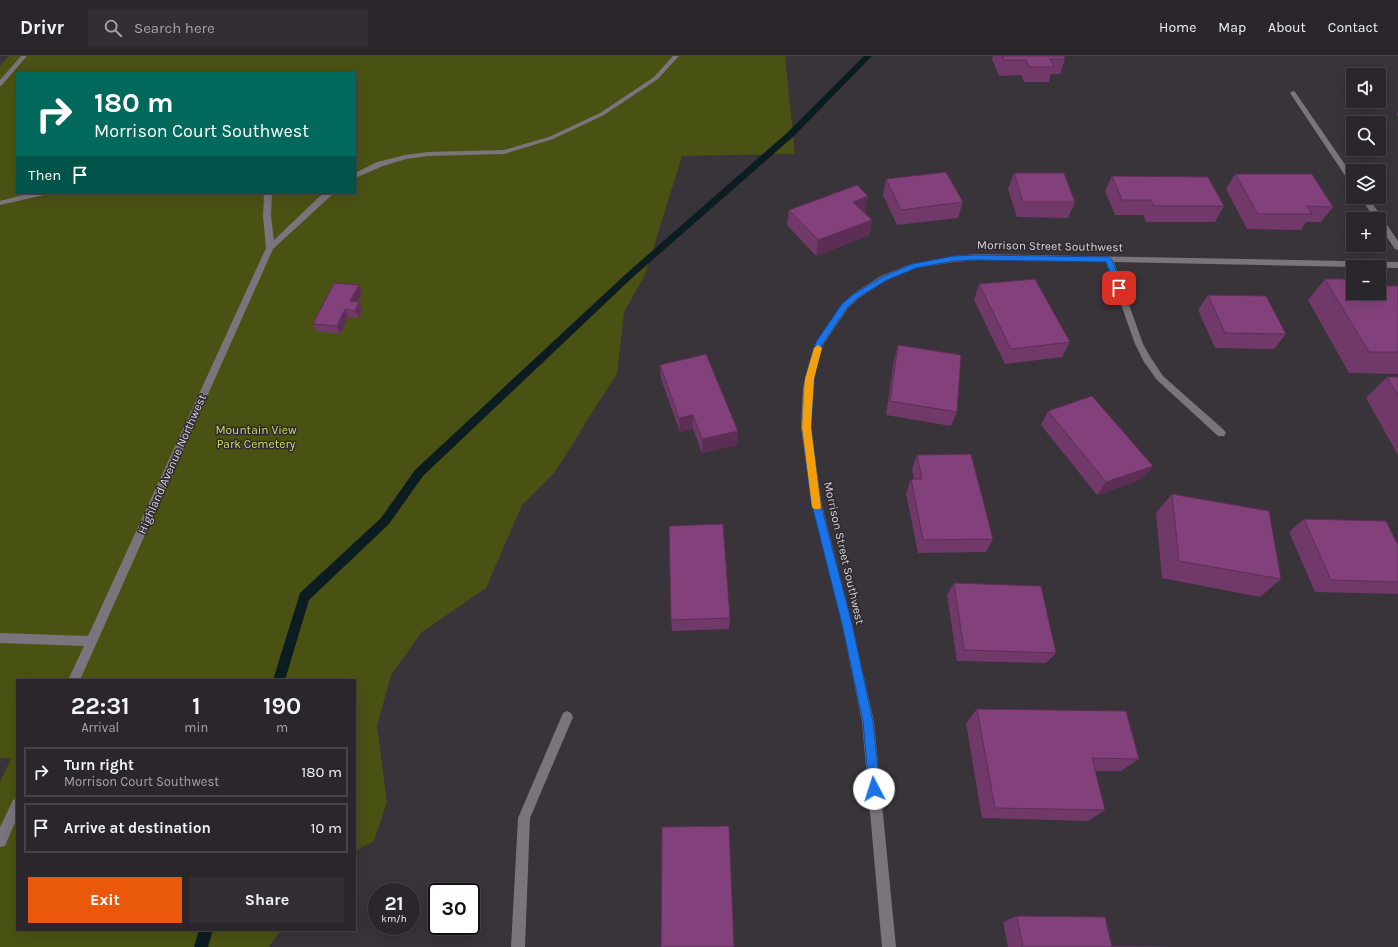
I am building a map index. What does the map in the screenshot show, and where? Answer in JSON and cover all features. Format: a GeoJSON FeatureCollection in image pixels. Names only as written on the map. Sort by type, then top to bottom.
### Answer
{"type":"FeatureCollection","features":[{"type":"Feature","properties":{"kind":"street"},"geometry":{"type":"LineString","coordinates":[[0,84],[24,56]]}},
{"type":"Feature","properties":{"kind":"street"},"geometry":{"type":"LineString","coordinates":[[356,176],[380,164],[405,157],[428,154],[504,152],[551,138],[602,114],[656,78],[676,56]]}},
{"type":"Feature","properties":{"kind":"street"},"geometry":{"type":"LineString","coordinates":[[1293,93],[1346,171]]}},
{"type":"Feature","properties":{"kind":"street"},"geometry":{"type":"LineString","coordinates":[[0,203],[37,194]]}},
{"type":"Feature","properties":{"kind":"street"},"geometry":{"type":"LineString","coordinates":[[268,194],[267,216],[270,248]]}},
{"type":"Feature","properties":{"kind":"street"},"geometry":{"type":"LineString","coordinates":[[270,248],[329,194]]}},
{"type":"Feature","properties":{"kind":"street"},"geometry":{"type":"LineString","coordinates":[[1386,229],[1398,247]]}},
{"type":"Feature","properties":{"kind":"street","name":"Highland Avenue Northwest"},"geometry":{"type":"LineString","coordinates":[[74,679],[270,248]]}},
{"type":"Feature","properties":{"kind":"street","name":"Morrison Street Southwest"},"geometry":{"type":"LineString","coordinates":[[889,947],[868,722],[847,624],[816,501],[806,427],[811,371],[819,344],[845,306],[856,296],[884,278],[914,266],[954,259],[977,257],[1398,265]]}},
{"type":"Feature","properties":{"kind":"street"},"geometry":{"type":"LineString","coordinates":[[1109,260],[1139,344],[1147,360],[1160,378],[1222,433]]}},
{"type":"Feature","properties":{"kind":"street"},"geometry":{"type":"LineString","coordinates":[[0,638],[92,641]]}},
{"type":"Feature","properties":{"kind":"street"},"geometry":{"type":"LineString","coordinates":[[518,947],[524,818],[568,718]]}},
{"type":"Feature","properties":{"kind":"street"},"geometry":{"type":"LineString","coordinates":[[0,841],[16,806]]}},
{"type":"Feature","properties":{"kind":"green space","name":"Mountain View Park Cemetery"},"geometry":{"type":"Polygon","coordinates":[[[9,56],[785,56],[795,154],[682,156],[645,275],[624,312],[617,373],[555,472],[522,505],[486,588],[422,632],[391,675],[377,726],[387,802],[374,841],[356,850],[356,679],[16,679],[16,931],[280,931],[269,947],[0,947],[0,782],[11,759],[0,758],[0,66],[9,56]]]}},
{"type":"Feature","properties":{"kind":"building"},"geometry":{"type":"Polygon","coordinates":[[[1002,56],[1064,56],[1065,59],[1050,59],[1054,67],[1029,67],[1026,60],[1004,60],[1002,56]]]}},
{"type":"Feature","properties":{"kind":"building"},"geometry":{"type":"Polygon","coordinates":[[[946,172],[963,202],[901,210],[886,179],[946,172]]]}},
{"type":"Feature","properties":{"kind":"building"},"geometry":{"type":"Polygon","coordinates":[[[1014,173],[1064,173],[1075,202],[1023,202],[1014,173]]]}},
{"type":"Feature","properties":{"kind":"building"},"geometry":{"type":"Polygon","coordinates":[[[1235,174],[1312,174],[1333,207],[1307,206],[1312,214],[1258,214],[1235,174]]]}},
{"type":"Feature","properties":{"kind":"building"},"geometry":{"type":"Polygon","coordinates":[[[1112,176],[1208,177],[1224,206],[1154,206],[1151,200],[1122,200],[1112,176]]]}},
{"type":"Feature","properties":{"kind":"building"},"geometry":{"type":"Polygon","coordinates":[[[857,185],[868,196],[853,202],[872,220],[818,240],[789,210],[857,185]]]}},
{"type":"Feature","properties":{"kind":"building"},"geometry":{"type":"Polygon","coordinates":[[[1035,279],[1070,342],[1011,349],[979,284],[1035,279]]]}},
{"type":"Feature","properties":{"kind":"building"},"geometry":{"type":"Polygon","coordinates":[[[1325,279],[1346,279],[1346,300],[1386,300],[1386,286],[1398,286],[1398,352],[1369,352],[1325,279]]]}},
{"type":"Feature","properties":{"kind":"building"},"geometry":{"type":"Polygon","coordinates":[[[334,283],[359,285],[350,301],[359,302],[355,311],[345,309],[337,326],[313,324],[334,283]]]}},
{"type":"Feature","properties":{"kind":"building"},"geometry":{"type":"Polygon","coordinates":[[[1208,295],[1266,296],[1286,334],[1225,333],[1208,295]]]}},
{"type":"Feature","properties":{"kind":"building"},"geometry":{"type":"Polygon","coordinates":[[[898,345],[961,355],[957,412],[890,401],[898,345]]]}},
{"type":"Feature","properties":{"kind":"building"},"geometry":{"type":"Polygon","coordinates":[[[706,354],[738,431],[702,439],[693,415],[679,418],[660,365],[706,354]]]}},
{"type":"Feature","properties":{"kind":"building"},"geometry":{"type":"Polygon","coordinates":[[[1387,377],[1398,377],[1398,395],[1387,377]]]}},
{"type":"Feature","properties":{"kind":"building"},"geometry":{"type":"Polygon","coordinates":[[[1092,396],[1153,466],[1106,482],[1048,411],[1092,396]]]}},
{"type":"Feature","properties":{"kind":"building"},"geometry":{"type":"Polygon","coordinates":[[[971,454],[993,539],[923,540],[911,479],[922,479],[917,455],[971,454]]]}},
{"type":"Feature","properties":{"kind":"building"},"geometry":{"type":"Polygon","coordinates":[[[1172,494],[1269,511],[1281,579],[1179,561],[1172,494]]]}},
{"type":"Feature","properties":{"kind":"building"},"geometry":{"type":"Polygon","coordinates":[[[1304,519],[1386,521],[1398,545],[1398,582],[1331,580],[1304,519]]]}},
{"type":"Feature","properties":{"kind":"building"},"geometry":{"type":"Polygon","coordinates":[[[723,524],[730,618],[671,620],[669,526],[723,524]]]}},
{"type":"Feature","properties":{"kind":"building"},"geometry":{"type":"Polygon","coordinates":[[[954,583],[1041,586],[1056,653],[964,650],[954,583]]]}},
{"type":"Feature","properties":{"kind":"building"},"geometry":{"type":"Polygon","coordinates":[[[977,709],[1126,711],[1139,759],[1092,758],[1105,810],[995,808],[977,709]]]}},
{"type":"Feature","properties":{"kind":"building"},"geometry":{"type":"Polygon","coordinates":[[[729,826],[734,947],[661,947],[662,827],[729,826]]]}},
{"type":"Feature","properties":{"kind":"building"},"geometry":{"type":"Polygon","coordinates":[[[1017,916],[1105,917],[1112,946],[1167,947],[1023,947],[1017,916]]]}},
{"type":"Feature","properties":{"kind":"waterway"},"geometry":{"type":"LineString","coordinates":[[279,679],[304,597],[385,521],[419,473],[630,275],[791,134],[868,56]]}},
{"type":"Feature","properties":{"kind":"waterway"},"geometry":{"type":"LineString","coordinates":[[201,947],[206,931]]}},
{"type":"Feature","properties":{"kind":"slow traffic"},"geometry":{"type":"LineString","coordinates":[[817,507],[806,427],[808,388],[811,371],[818,348]]}},
{"type":"Feature","properties":{"kind":"route"},"geometry":{"type":"LineString","coordinates":[[874,789],[868,722],[847,624],[823,534],[816,501],[806,427],[808,388],[811,371],[819,344],[827,330],[845,306],[856,296],[884,278],[914,266],[954,259],[977,257],[1109,260],[1119,288]]}}]}
